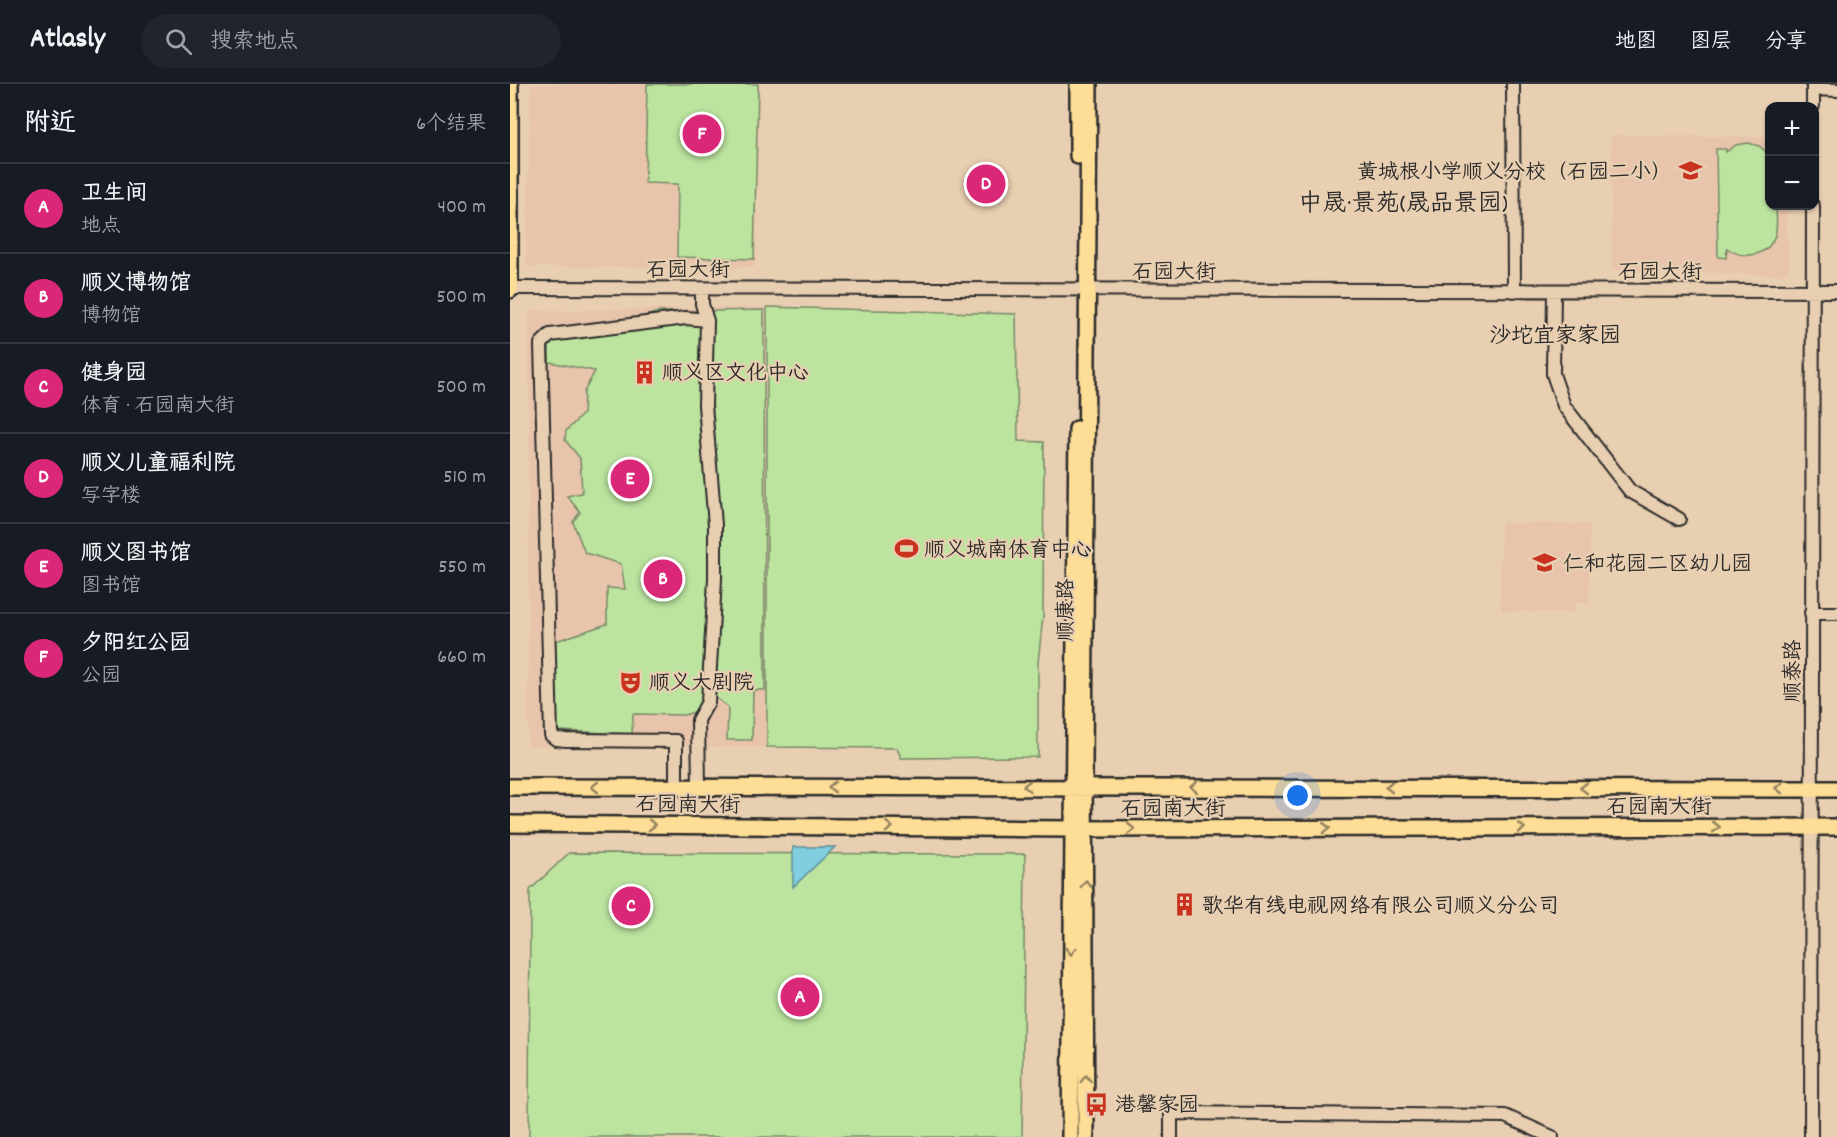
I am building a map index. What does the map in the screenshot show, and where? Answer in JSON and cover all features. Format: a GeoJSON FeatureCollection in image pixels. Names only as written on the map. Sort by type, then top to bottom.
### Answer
{"type":"FeatureCollection","features":[{"type":"Feature","properties":{"kind":"main road"},"geometry":{"type":"LineString","coordinates":[[510,84],[510,289]]}},
{"type":"Feature","properties":{"kind":"main road","name":"顺康路"},"geometry":{"type":"LineString","coordinates":[[1078,84],[1083,290]]}},
{"type":"Feature","properties":{"kind":"main road","name":"顺康路"},"geometry":{"type":"LineString","coordinates":[[1086,1137],[1079,786],[1083,290],[1089,84]]}},
{"type":"Feature","properties":{"kind":"main road","name":"石园南大街"},"geometry":{"type":"LineString","coordinates":[[510,787],[1079,786],[1837,789]]}},
{"type":"Feature","properties":{"kind":"main road","name":"石园南大街"},"geometry":{"type":"LineString","coordinates":[[510,824],[1079,829],[1837,827]]}},
{"type":"Feature","properties":{"kind":"main road","name":"顺康路"},"geometry":{"type":"LineString","coordinates":[[1070,1137],[1079,829]]}},
{"type":"Feature","properties":{"kind":"street"},"geometry":{"type":"LineString","coordinates":[[1513,84],[1517,291]]}},
{"type":"Feature","properties":{"kind":"street"},"geometry":{"type":"LineString","coordinates":[[1517,291],[1520,84]]}},
{"type":"Feature","properties":{"kind":"street"},"geometry":{"type":"LineString","coordinates":[[1813,87],[1837,90]]}},
{"type":"Feature","properties":{"kind":"street","name":"顺泰路"},"geometry":{"type":"LineString","coordinates":[[1811,1137],[1813,210]]}},
{"type":"Feature","properties":{"kind":"street","name":"石园大街"},"geometry":{"type":"LineString","coordinates":[[510,289],[1837,291]]}},
{"type":"Feature","properties":{"kind":"street"},"geometry":{"type":"LineString","coordinates":[[686,318],[696,312],[700,289]]}},
{"type":"Feature","properties":{"kind":"street"},"geometry":{"type":"LineString","coordinates":[[699,787],[699,720],[708,702],[715,579],[715,525],[705,405],[707,320],[700,289]]}},
{"type":"Feature","properties":{"kind":"street"},"geometry":{"type":"LineString","coordinates":[[1554,291],[1553,374],[1563,406],[1630,491],[1680,519]]}},
{"type":"Feature","properties":{"kind":"street"},"geometry":{"type":"LineString","coordinates":[[699,741],[566,740],[556,739],[551,735],[541,344],[550,335],[686,318],[707,320]]}},
{"type":"Feature","properties":{"kind":"street"},"geometry":{"type":"LineString","coordinates":[[1812,614],[1837,614]]}},
{"type":"Feature","properties":{"kind":"street"},"geometry":{"type":"LineString","coordinates":[[676,741],[676,787]]}},
{"type":"Feature","properties":{"kind":"street"},"geometry":{"type":"LineString","coordinates":[[1171,1137],[1171,1113],[1182,1113],[1504,1116],[1552,1137]]}},
{"type":"Feature","properties":{"kind":"shaded area"},"geometry":{"type":"Polygon","coordinates":[[[531,84],[760,84],[755,267],[526,267],[531,84]]]}},
{"type":"Feature","properties":{"kind":"shaded area","name":"黄城根小学顺义分校（石园二小）"},"geometry":{"type":"Polygon","coordinates":[[[1611,135],[1765,137],[1765,210],[1786,210],[1789,270],[1781,275],[1612,270],[1611,135]]]}},
{"type":"Feature","properties":{"kind":"shaded area","name":"顺义区文化中心"},"geometry":{"type":"Polygon","coordinates":[[[767,307],[767,747],[528,746],[529,311],[767,307]]]}},
{"type":"Feature","properties":{"kind":"shaded area","name":"仁和花园二区幼儿园"},"geometry":{"type":"Polygon","coordinates":[[[1501,523],[1590,524],[1589,603],[1575,603],[1575,613],[1503,611],[1500,605],[1501,523]]]}},
{"type":"Feature","properties":{"kind":"green space"},"geometry":{"type":"Polygon","coordinates":[[[647,84],[758,84],[754,259],[677,257],[678,184],[645,183],[647,84]]]}},
{"type":"Feature","properties":{"kind":"green space"},"geometry":{"type":"Polygon","coordinates":[[[1748,143],[1759,146],[1765,151],[1765,210],[1776,210],[1777,224],[1772,242],[1761,252],[1747,255],[1727,248],[1726,258],[1718,257],[1716,149],[1726,149],[1726,152],[1736,145],[1748,143]]]}},
{"type":"Feature","properties":{"kind":"green space","name":"顺义城南体育中心"},"geometry":{"type":"Polygon","coordinates":[[[767,307],[1016,314],[1018,441],[1044,442],[1043,616],[1038,663],[1038,757],[901,758],[897,748],[767,747],[767,307]]]}},
{"type":"Feature","properties":{"kind":"green space","name":"顺义区文化中心"},"geometry":{"type":"Polygon","coordinates":[[[764,310],[765,690],[753,690],[752,740],[727,740],[728,707],[716,698],[704,702],[698,711],[684,715],[633,714],[632,734],[559,731],[555,726],[553,642],[607,624],[607,588],[625,589],[621,564],[585,553],[573,522],[580,512],[567,496],[582,493],[580,458],[565,440],[566,431],[583,414],[584,392],[595,371],[549,362],[549,341],[659,312],[764,310]]]}},
{"type":"Feature","properties":{"kind":"green space"},"geometry":{"type":"Polygon","coordinates":[[[569,853],[1025,854],[1022,1137],[529,1137],[530,890],[569,853]]]}},
{"type":"Feature","properties":{"kind":"water"},"geometry":{"type":"Polygon","coordinates":[[[793,847],[835,847],[793,887],[793,847]]]}},
{"type":"Feature","properties":{"kind":"place","name":"夕阳红公园"},"geometry":{"type":"Point","coordinates":[702,134]}},
{"type":"Feature","properties":{"kind":"place","name":"黄城根小学顺义分校（石园二小）"},"geometry":{"type":"Point","coordinates":[1690,171]}},
{"type":"Feature","properties":{"kind":"place","name":"顺义儿童福利院"},"geometry":{"type":"Point","coordinates":[986,184]}},
{"type":"Feature","properties":{"kind":"place","name":"顺义区文化中心"},"geometry":{"type":"Point","coordinates":[644,372]}},
{"type":"Feature","properties":{"kind":"place","name":"顺义图书馆"},"geometry":{"type":"Point","coordinates":[630,479]}},
{"type":"Feature","properties":{"kind":"place","name":"顺义城南体育中心"},"geometry":{"type":"Point","coordinates":[906,549]}},
{"type":"Feature","properties":{"kind":"place","name":"仁和花园二区幼儿园"},"geometry":{"type":"Point","coordinates":[1545,563]}},
{"type":"Feature","properties":{"kind":"place","name":"顺义博物馆"},"geometry":{"type":"Point","coordinates":[663,579]}},
{"type":"Feature","properties":{"kind":"place","name":"顺义大剧院"},"geometry":{"type":"Point","coordinates":[631,682]}},
{"type":"Feature","properties":{"kind":"place","name":"歌华有线电视网络有限公司顺义分公司"},"geometry":{"type":"Point","coordinates":[1184,905]}},
{"type":"Feature","properties":{"kind":"place","name":"健身园"},"geometry":{"type":"Point","coordinates":[631,906]}},
{"type":"Feature","properties":{"kind":"place","name":"卫生间"},"geometry":{"type":"Point","coordinates":[800,997]}},
{"type":"Feature","properties":{"kind":"place","name":"港馨家园"},"geometry":{"type":"Point","coordinates":[1097,1104]}},
{"type":"Feature","properties":{"kind":"district","name":"中晟·景苑(晟品景园)"},"geometry":{"type":"Point","coordinates":[1403,202]}},
{"type":"Feature","properties":{"kind":"district","name":"沙坨宜家家园"},"geometry":{"type":"Point","coordinates":[1555,334]}}]}
